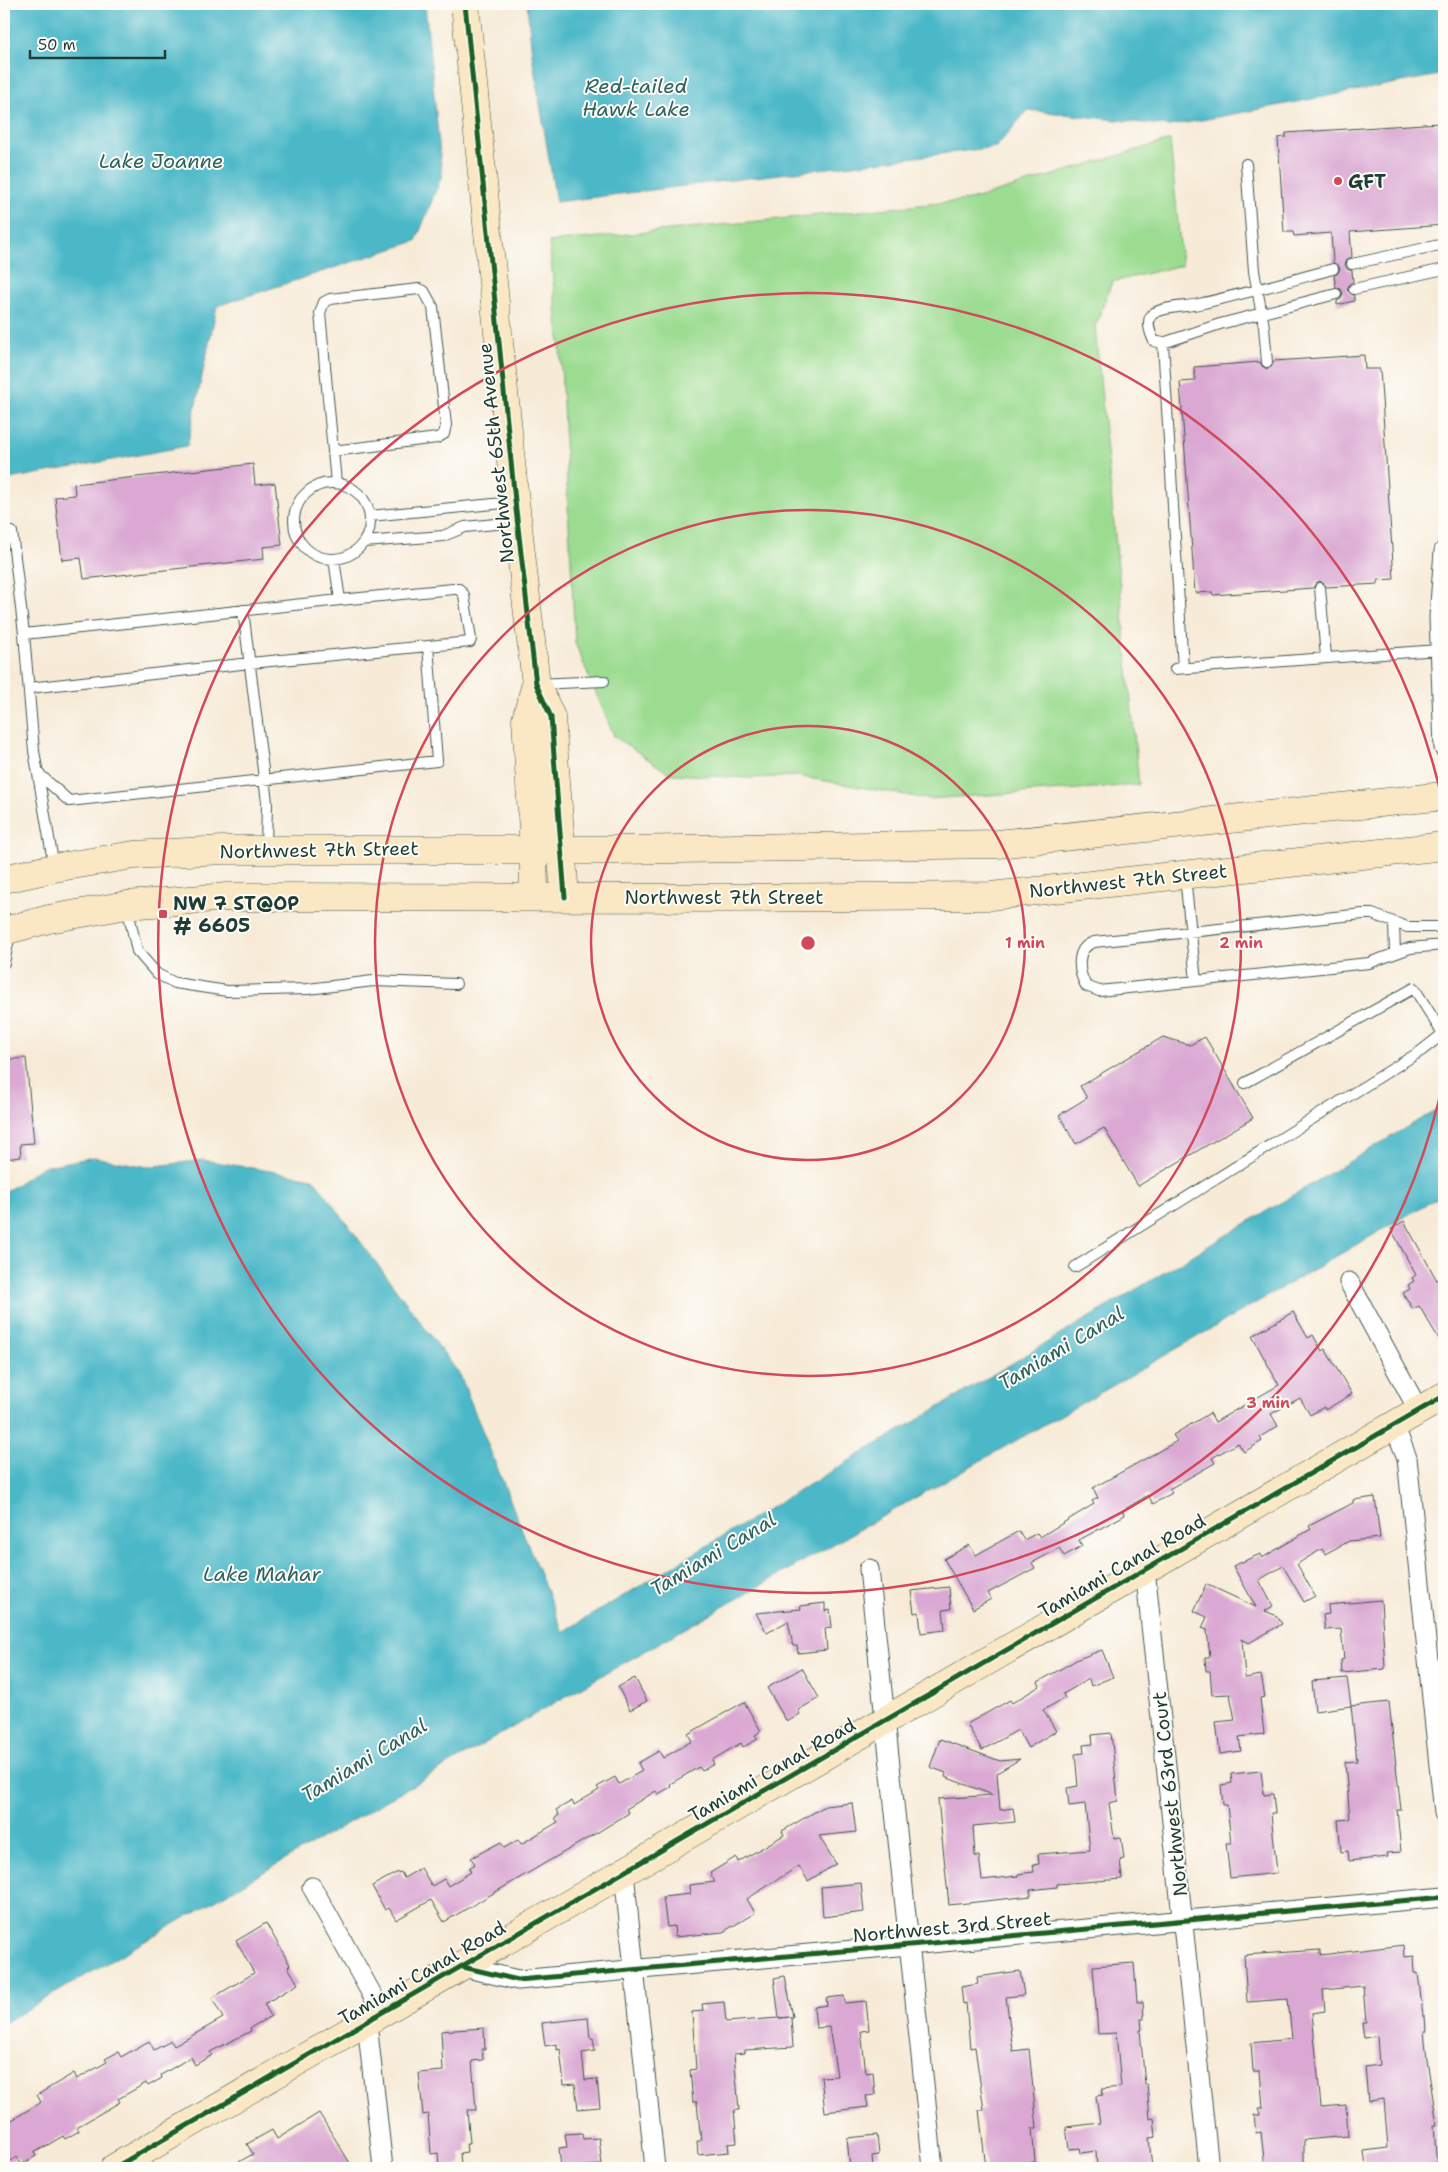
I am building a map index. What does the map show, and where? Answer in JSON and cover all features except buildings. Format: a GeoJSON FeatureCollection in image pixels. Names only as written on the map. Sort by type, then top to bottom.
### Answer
{"type":"FeatureCollection","features":[{"type":"Feature","properties":{"kind":"main road","name":"Northwest 65th Avenue"},"geometry":{"type":"LineString","coordinates":[[465,4],[516,512],[536,684],[551,717],[565,897]]}},
{"type":"Feature","properties":{"kind":"main road","name":"Northwest 65th Avenue"},"geometry":{"type":"LineString","coordinates":[[534,896],[526,719],[536,684]]}},
{"type":"Feature","properties":{"kind":"main road","name":"Northwest 7th Street"},"geometry":{"type":"LineString","coordinates":[[4,879],[54,868],[134,855],[266,849],[562,850],[998,844],[1444,796]]}},
{"type":"Feature","properties":{"kind":"main road","name":"Northwest 7th Street"},"geometry":{"type":"LineString","coordinates":[[6,925],[127,905],[227,897],[958,897],[1185,876],[1444,846]]}},
{"type":"Feature","properties":{"kind":"main road","name":"Tamiami Canal Road"},"geometry":{"type":"LineString","coordinates":[[114,2168],[1444,1396]]}},
{"type":"Feature","properties":{"kind":"street"},"geometry":{"type":"LineString","coordinates":[[1444,551],[1440,594],[1439,650],[1444,748]]}},
{"type":"Feature","properties":{"kind":"street"},"geometry":{"type":"LineString","coordinates":[[1349,1282],[1419,1411]]}},
{"type":"Feature","properties":{"kind":"street"},"geometry":{"type":"LineString","coordinates":[[1394,1425],[1407,1458],[1444,1813]]}},
{"type":"Feature","properties":{"kind":"street"},"geometry":{"type":"LineString","coordinates":[[869,1569],[933,2168]]}},
{"type":"Feature","properties":{"kind":"street","name":"Northwest 63rd Court"},"geometry":{"type":"LineString","coordinates":[[1145,1570],[1209,2168]]}},
{"type":"Feature","properties":{"kind":"street"},"geometry":{"type":"LineString","coordinates":[[624,1873],[655,2168]]}},
{"type":"Feature","properties":{"kind":"street"},"geometry":{"type":"LineString","coordinates":[[312,1887],[375,2018],[383,2168]]}},
{"type":"Feature","properties":{"kind":"street","name":"Northwest 3rd Street"},"geometry":{"type":"LineString","coordinates":[[463,1967],[518,1980],[1183,1922],[1444,1897]]}},
{"type":"Feature","properties":{"kind":"lane"},"geometry":{"type":"LineString","coordinates":[[1246,164],[1256,289],[1267,362]]}},
{"type":"Feature","properties":{"kind":"lane"},"geometry":{"type":"LineString","coordinates":[[1352,264],[1444,244]]}},
{"type":"Feature","properties":{"kind":"lane"},"geometry":{"type":"LineString","coordinates":[[1334,269],[1154,313],[1150,318],[1149,324],[1154,341],[1163,343],[1336,294]]}},
{"type":"Feature","properties":{"kind":"lane"},"geometry":{"type":"LineString","coordinates":[[1354,289],[1444,269]]}},
{"type":"Feature","properties":{"kind":"lane"},"geometry":{"type":"LineString","coordinates":[[333,451],[437,438],[444,434],[446,424],[433,307],[424,291],[419,289],[330,299],[324,302],[320,312],[333,451],[336,483]]}},
{"type":"Feature","properties":{"kind":"lane"},"geometry":{"type":"LineString","coordinates":[[1163,343],[1179,668],[1439,650]]}},
{"type":"Feature","properties":{"kind":"lane"},"geometry":{"type":"LineString","coordinates":[[336,483],[346,485],[362,498],[370,516],[368,534],[364,542],[351,554],[334,559],[312,554],[304,546],[297,537],[294,514],[305,494],[314,487],[336,483]]}},
{"type":"Feature","properties":{"kind":"lane"},"geometry":{"type":"LineString","coordinates":[[370,516],[516,512]]}},
{"type":"Feature","properties":{"kind":"lane"},"geometry":{"type":"LineString","coordinates":[[364,542],[443,536],[516,512]]}},
{"type":"Feature","properties":{"kind":"lane"},"geometry":{"type":"LineString","coordinates":[[12,532],[24,634],[34,751],[54,868]]}},
{"type":"Feature","properties":{"kind":"lane"},"geometry":{"type":"LineString","coordinates":[[334,559],[340,600]]}},
{"type":"Feature","properties":{"kind":"lane"},"geometry":{"type":"LineString","coordinates":[[1320,588],[1326,657]]}},
{"type":"Feature","properties":{"kind":"lane"},"geometry":{"type":"LineString","coordinates":[[24,634],[459,589],[464,595],[470,642],[250,662],[29,688]]}},
{"type":"Feature","properties":{"kind":"lane"},"geometry":{"type":"LineString","coordinates":[[243,610],[267,802],[266,849]]}},
{"type":"Feature","properties":{"kind":"lane"},"geometry":{"type":"LineString","coordinates":[[39,774],[69,800],[437,761],[428,646]]}},
{"type":"Feature","properties":{"kind":"lane"},"geometry":{"type":"LineString","coordinates":[[536,684],[604,681]]}},
{"type":"Feature","properties":{"kind":"lane"},"geometry":{"type":"LineString","coordinates":[[1185,876],[1196,981]]}},
{"type":"Feature","properties":{"kind":"lane"},"geometry":{"type":"LineString","coordinates":[[127,905],[138,951],[157,974],[175,982],[226,991],[308,989],[373,981],[456,984]]}},
{"type":"Feature","properties":{"kind":"lane"},"geometry":{"type":"LineString","coordinates":[[1444,926],[1421,928],[1394,924],[1372,914],[1363,914],[1086,944],[1081,951],[1080,968],[1086,986],[1099,991],[1370,963],[1395,952],[1410,948],[1444,945]]}},
{"type":"Feature","properties":{"kind":"lane"},"geometry":{"type":"LineString","coordinates":[[1394,924],[1395,952]]}},
{"type":"Feature","properties":{"kind":"lane"},"geometry":{"type":"LineString","coordinates":[[4,962],[6,925]]}},
{"type":"Feature","properties":{"kind":"lane"},"geometry":{"type":"LineString","coordinates":[[1075,1266],[1421,1051],[1444,1033],[1414,988],[1245,1083]]}},
{"type":"Feature","properties":{"kind":"green space"},"geometry":{"type":"Polygon","coordinates":[[[1170,140],[1182,265],[1112,282],[1095,327],[1139,785],[928,799],[797,776],[751,778],[670,774],[614,736],[575,643],[560,346],[549,242],[970,200],[1170,140]]]}},
{"type":"Feature","properties":{"kind":"water","name":"Lake Joanne"},"geometry":{"type":"Polygon","coordinates":[[[4,4],[425,4],[442,175],[416,241],[217,306],[187,446],[4,480],[4,4]]]}},
{"type":"Feature","properties":{"kind":"water","name":"Red-tailed Hawk Lake"},"geometry":{"type":"Polygon","coordinates":[[[527,4],[1444,4],[1444,74],[1170,126],[1028,110],[996,147],[556,202],[532,55],[527,4]]]}},
{"type":"Feature","properties":{"kind":"water","name":"Lake Mahar"},"geometry":{"type":"Polygon","coordinates":[[[1444,1105],[1444,1194],[1114,1385],[587,1684],[4,2023],[4,1193],[42,1167],[94,1157],[148,1167],[203,1160],[313,1178],[460,1375],[563,1632],[1444,1105]]]}},
{"type":"Feature","properties":{"kind":"cycle path"},"geometry":{"type":"LineString","coordinates":[[465,4],[515,501],[536,684],[551,717],[565,897]]}},
{"type":"Feature","properties":{"kind":"cycle path"},"geometry":{"type":"LineString","coordinates":[[114,2168],[1444,1396]]}},
{"type":"Feature","properties":{"kind":"cycle path"},"geometry":{"type":"LineString","coordinates":[[463,1967],[518,1980],[1444,1897]]}},
{"type":"Feature","properties":{"kind":"place","name":"GFT"},"geometry":{"type":"Point","coordinates":[1338,181]}},
{"type":"Feature","properties":{"kind":"place","name":"NW 7 ST@OP # 6605"},"geometry":{"type":"Point","coordinates":[163,914]}},
{"type":"Feature","properties":{"kind":"water label","name":"Tamiami Canal"},"geometry":{"type":"Point","coordinates":[1061,1348]}},
{"type":"Feature","properties":{"kind":"water label","name":"Tamiami Canal"},"geometry":{"type":"Point","coordinates":[713,1554]}},
{"type":"Feature","properties":{"kind":"water label","name":"Tamiami Canal"},"geometry":{"type":"Point","coordinates":[364,1760]}}]}
